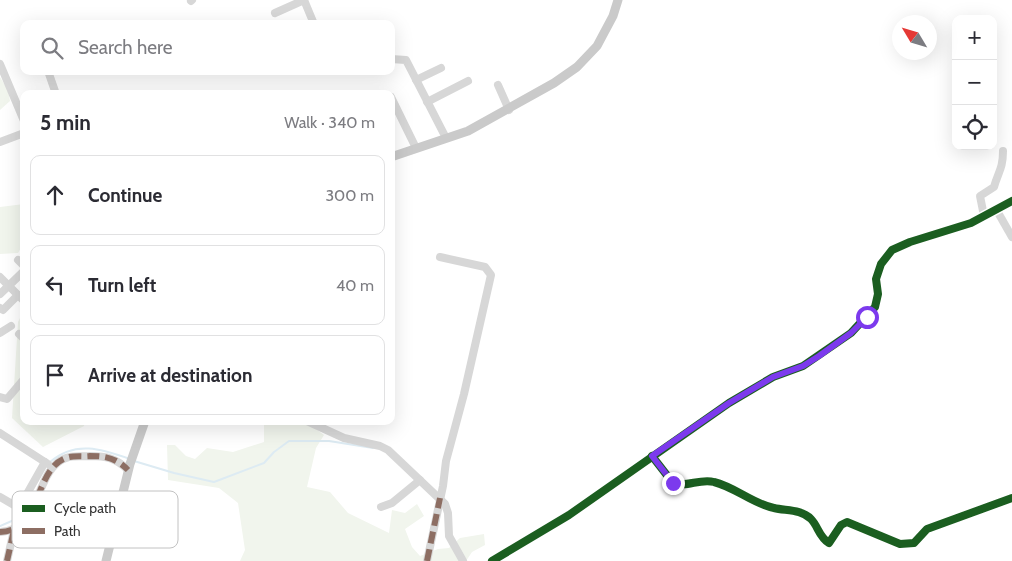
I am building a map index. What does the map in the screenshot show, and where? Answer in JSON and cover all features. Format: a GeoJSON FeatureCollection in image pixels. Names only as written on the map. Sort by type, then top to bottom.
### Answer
{"type":"FeatureCollection","features":[{"type":"Feature","properties":{"kind":"main road"},"geometry":{"type":"LineString","coordinates":[[395,156],[468,131],[509,110],[577,67],[597,46],[613,16],[618,0]]}},
{"type":"Feature","properties":{"kind":"main road"},"geometry":{"type":"LineString","coordinates":[[123,491],[144,425]]}},
{"type":"Feature","properties":{"kind":"main road"},"geometry":{"type":"LineString","coordinates":[[106,561],[109,548]]}},
{"type":"Feature","properties":{"kind":"street"},"geometry":{"type":"LineString","coordinates":[[275,13],[304,0],[311,20]]}},
{"type":"Feature","properties":{"kind":"street"},"geometry":{"type":"LineString","coordinates":[[395,59],[406,60],[446,138]]}},
{"type":"Feature","properties":{"kind":"street"},"geometry":{"type":"LineString","coordinates":[[0,64],[20,106]]}},
{"type":"Feature","properties":{"kind":"street"},"geometry":{"type":"LineString","coordinates":[[416,80],[441,68]]}},
{"type":"Feature","properties":{"kind":"street"},"geometry":{"type":"LineString","coordinates":[[49,75],[52,90]]}},
{"type":"Feature","properties":{"kind":"street"},"geometry":{"type":"LineString","coordinates":[[427,102],[468,81]]}},
{"type":"Feature","properties":{"kind":"street"},"geometry":{"type":"LineString","coordinates":[[498,85],[509,110]]}},
{"type":"Feature","properties":{"kind":"street"},"geometry":{"type":"LineString","coordinates":[[395,105],[416,148]]}},
{"type":"Feature","properties":{"kind":"street"},"geometry":{"type":"LineString","coordinates":[[0,142],[20,134]]}},
{"type":"Feature","properties":{"kind":"street"},"geometry":{"type":"LineString","coordinates":[[984,216],[980,196],[994,187],[995,176],[1003,168],[1004,151]]}},
{"type":"Feature","properties":{"kind":"street"},"geometry":{"type":"LineString","coordinates":[[492,561],[569,515],[729,403],[773,377],[803,366],[851,333],[875,307],[878,294],[876,279],[881,264],[892,250],[926,236],[971,223],[1012,201]]}},
{"type":"Feature","properties":{"kind":"street"},"geometry":{"type":"LineString","coordinates":[[996,209],[1012,237]]}},
{"type":"Feature","properties":{"kind":"street"},"geometry":{"type":"LineString","coordinates":[[427,561],[446,462],[464,394],[491,275],[485,267],[440,257]]}},
{"type":"Feature","properties":{"kind":"street"},"geometry":{"type":"LineString","coordinates":[[0,294],[20,275]]}},
{"type":"Feature","properties":{"kind":"street"},"geometry":{"type":"LineString","coordinates":[[0,276],[20,297]]}},
{"type":"Feature","properties":{"kind":"street"},"geometry":{"type":"LineString","coordinates":[[0,308],[2,310],[20,299]]}},
{"type":"Feature","properties":{"kind":"street"},"geometry":{"type":"LineString","coordinates":[[0,333],[11,326]]}},
{"type":"Feature","properties":{"kind":"street"},"geometry":{"type":"LineString","coordinates":[[0,397],[7,399],[20,384]]}},
{"type":"Feature","properties":{"kind":"street"},"geometry":{"type":"LineString","coordinates":[[316,425],[344,438],[380,446],[397,457],[440,498],[448,513],[449,536],[463,561]]}},
{"type":"Feature","properties":{"kind":"street"},"geometry":{"type":"LineString","coordinates":[[0,433],[50,465]]}},
{"type":"Feature","properties":{"kind":"street"},"geometry":{"type":"LineString","coordinates":[[31,491],[50,465],[67,457],[106,456],[129,467]]}},
{"type":"Feature","properties":{"kind":"street"},"geometry":{"type":"LineString","coordinates":[[652,456],[673,483],[685,485],[694,482],[712,481],[737,490],[774,508],[797,512],[810,518],[821,536],[829,543],[841,525],[847,522],[900,544],[914,543],[928,529],[1012,498]]}},
{"type":"Feature","properties":{"kind":"street"},"geometry":{"type":"LineString","coordinates":[[38,491],[50,465]]}},
{"type":"Feature","properties":{"kind":"street"},"geometry":{"type":"LineString","coordinates":[[381,507],[392,503],[420,480]]}},
{"type":"Feature","properties":{"kind":"street"},"geometry":{"type":"LineString","coordinates":[[0,497],[12,504]]}},
{"type":"Feature","properties":{"kind":"street"},"geometry":{"type":"LineString","coordinates":[[7,561],[12,539]]}},
{"type":"Feature","properties":{"kind":"shaded area"},"geometry":{"type":"Polygon","coordinates":[[[0,77],[8,90],[10,101],[0,110],[0,77]]]}},
{"type":"Feature","properties":{"kind":"shaded area"},"geometry":{"type":"Polygon","coordinates":[[[20,204],[20,250],[18,253],[0,254],[0,207],[20,204]]]}},
{"type":"Feature","properties":{"kind":"shaded area"},"geometry":{"type":"Polygon","coordinates":[[[20,318],[20,425],[84,425],[43,447],[12,418],[18,322],[20,318]]]}},
{"type":"Feature","properties":{"kind":"shaded area"},"geometry":{"type":"Polygon","coordinates":[[[264,425],[310,425],[324,435],[316,448],[307,487],[330,492],[348,513],[389,533],[392,510],[405,513],[417,504],[424,516],[405,529],[412,547],[420,556],[438,549],[449,548],[460,538],[484,534],[485,545],[472,552],[466,561],[240,561],[245,550],[238,503],[219,488],[168,480],[167,445],[175,445],[186,456],[195,459],[207,448],[233,452],[264,442],[264,425]]]}},
{"type":"Feature","properties":{"kind":"waterway"},"geometry":{"type":"LineString","coordinates":[[134,461],[214,482],[264,463],[274,452],[289,441],[329,441],[373,448]]}},
{"type":"Feature","properties":{"kind":"waterway"},"geometry":{"type":"LineString","coordinates":[[50,462],[59,455],[69,451],[89,448],[130,459]]}},
{"type":"Feature","properties":{"kind":"waterway"},"geometry":{"type":"LineString","coordinates":[[0,526],[12,521]]}},
{"type":"Feature","properties":{"kind":"marked path"},"geometry":{"type":"LineString","coordinates":[[40,491],[48,474],[56,464],[66,458],[106,457],[115,460],[128,470]]}},
{"type":"Feature","properties":{"kind":"marked path"},"geometry":{"type":"LineString","coordinates":[[427,561],[440,498]]}},
{"type":"Feature","properties":{"kind":"marked path"},"geometry":{"type":"LineString","coordinates":[[0,532],[12,529]]}},
{"type":"Feature","properties":{"kind":"marked path"},"geometry":{"type":"LineString","coordinates":[[7,561],[12,539]]}},
{"type":"Feature","properties":{"kind":"cycle path"},"geometry":{"type":"LineString","coordinates":[[492,561],[569,515],[729,403],[773,377],[803,366],[851,333],[875,307],[878,294],[876,279],[881,264],[892,250],[910,242],[971,223],[1012,201]]}},
{"type":"Feature","properties":{"kind":"cycle path"},"geometry":{"type":"LineString","coordinates":[[652,456],[673,483],[714,482],[722,484],[766,506],[803,513],[811,519],[823,538],[829,543],[841,525],[847,522],[900,544],[914,543],[927,529],[1012,498]]}},
{"type":"Feature","properties":{"kind":"route"},"geometry":{"type":"LineString","coordinates":[[673,483],[652,456],[729,403],[773,377],[803,366],[819,356],[851,333],[867,317]]}}]}
